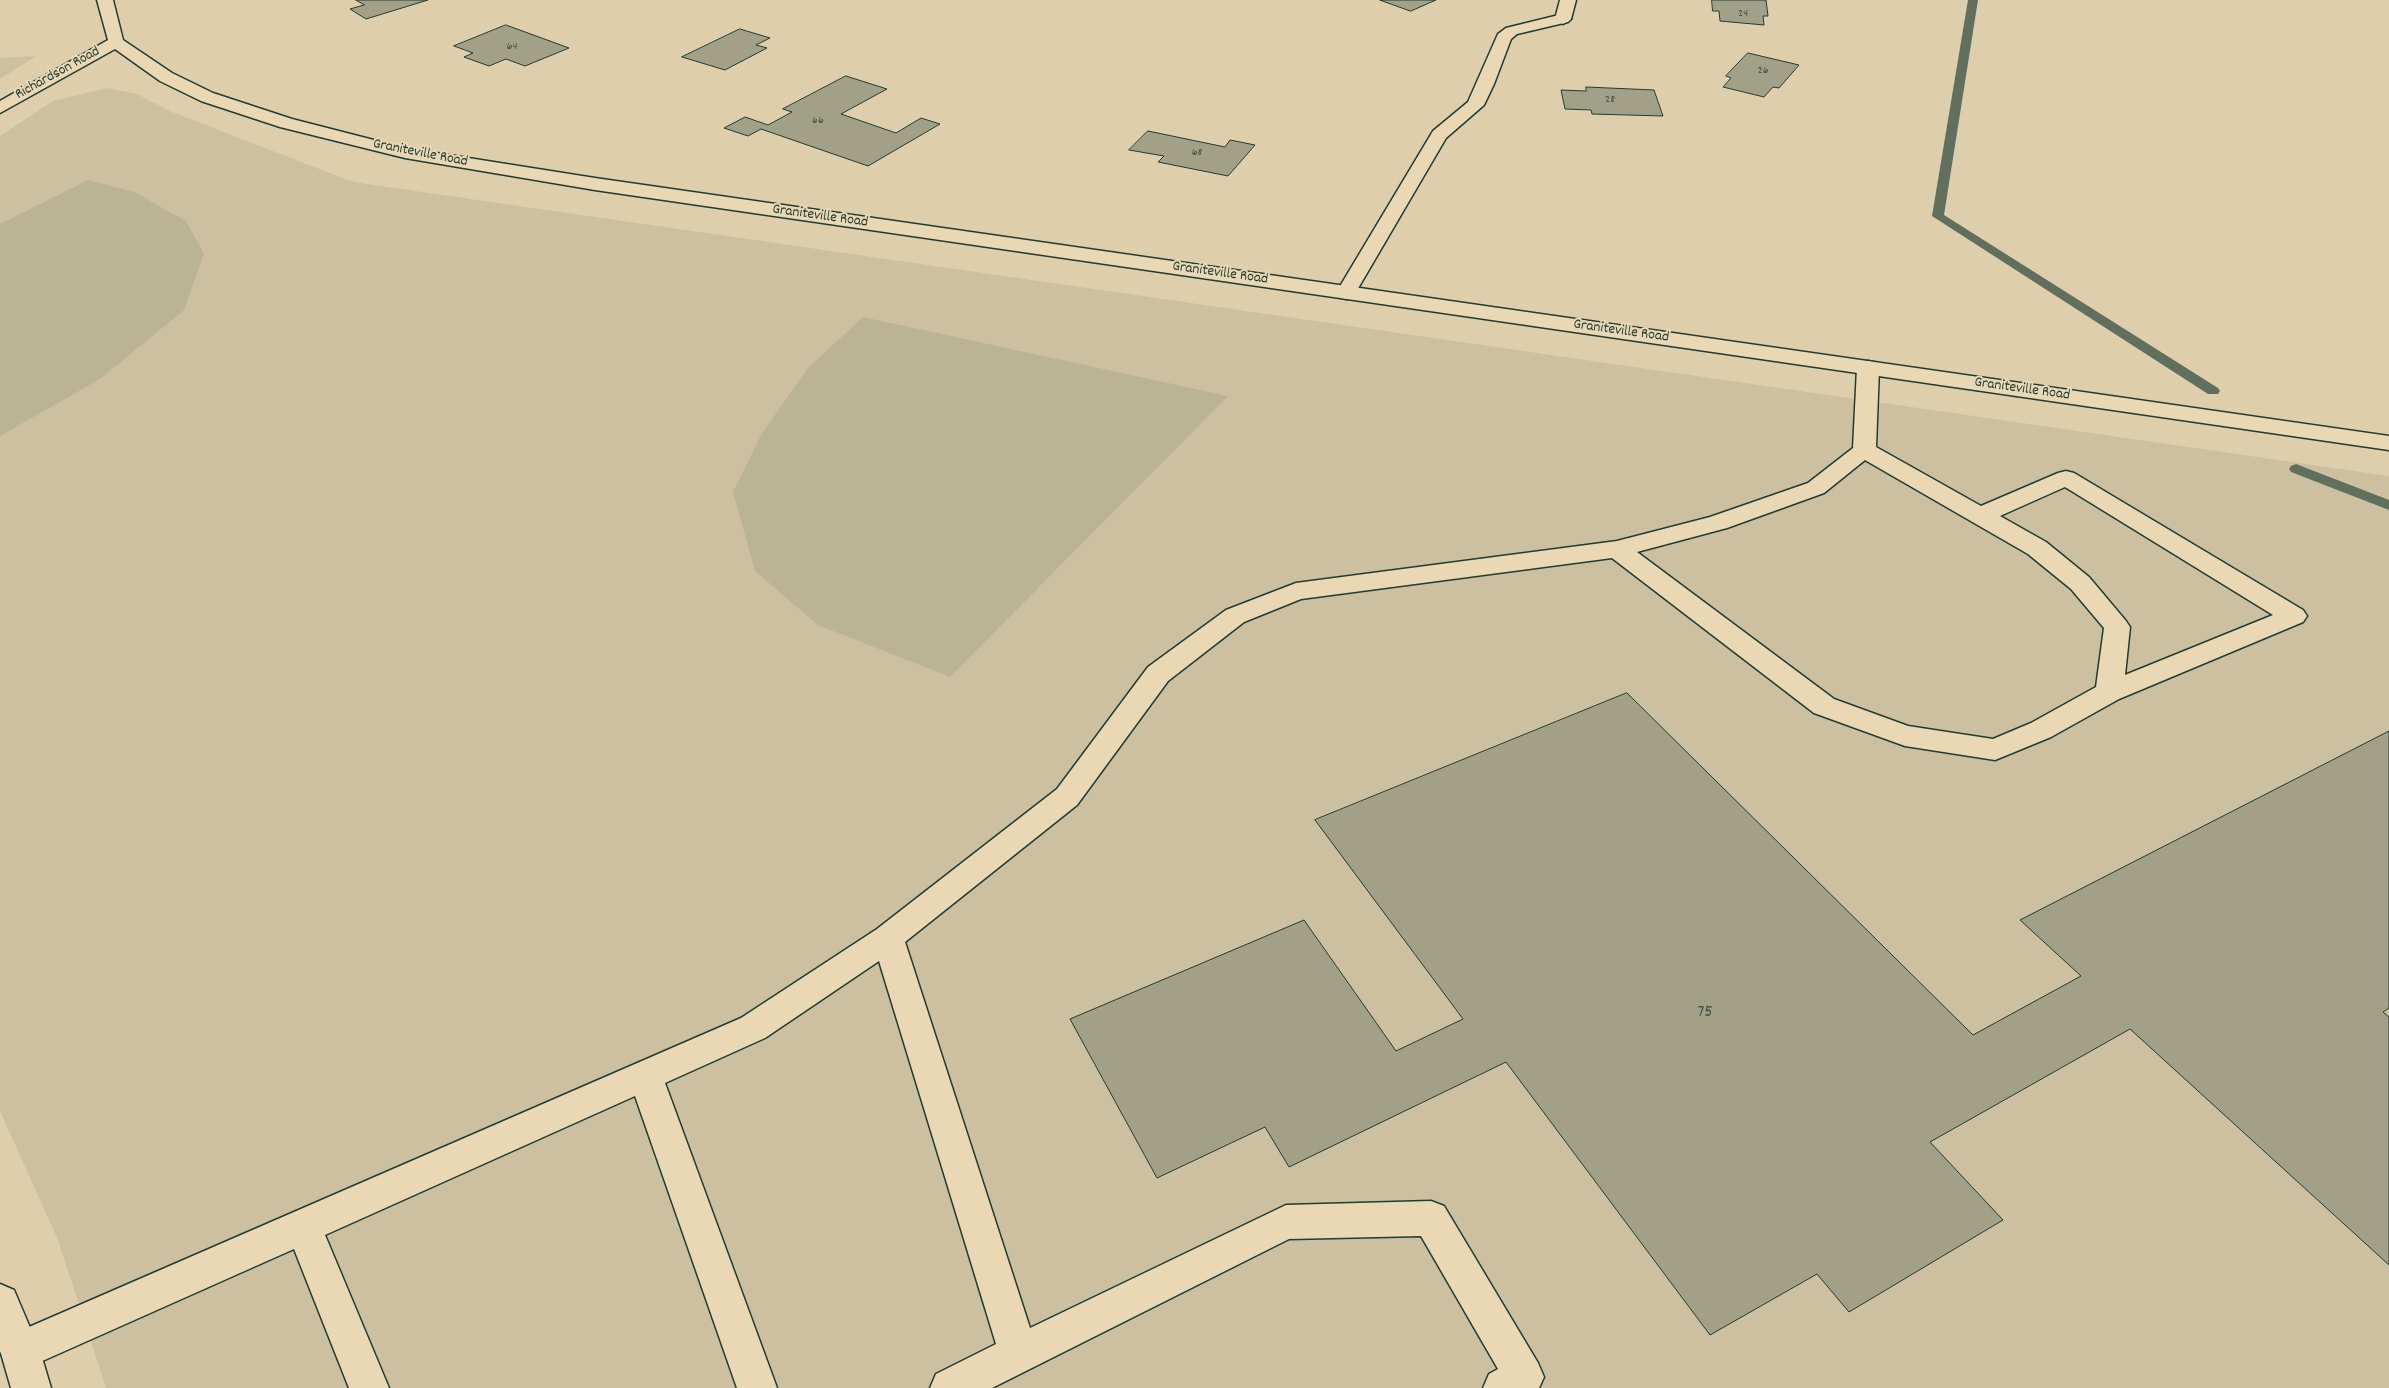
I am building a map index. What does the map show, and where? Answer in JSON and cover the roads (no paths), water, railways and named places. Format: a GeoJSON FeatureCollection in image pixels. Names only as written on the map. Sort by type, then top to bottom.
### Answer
{"type":"FeatureCollection","features":[{"type":"Feature","properties":{"kind":"main road"},"geometry":{"type":"LineString","coordinates":[[105,0],[116,42]]}},
{"type":"Feature","properties":{"kind":"main road"},"geometry":{"type":"LineString","coordinates":[[1346,292],[1439,135],[1475,105],[1486,84],[1504,37],[1512,31],[1563,19],[1568,0]]}},
{"type":"Feature","properties":{"kind":"main road","name":"Richardson Road"},"geometry":{"type":"LineString","coordinates":[[0,108],[16,97],[116,42]]}},
{"type":"Feature","properties":{"kind":"main road","name":"Graniteville Road"},"geometry":{"type":"LineString","coordinates":[[116,42],[166,77],[208,97],[286,122],[405,153],[595,184],[2389,443]]}},
{"type":"Feature","properties":{"kind":"main road"},"geometry":{"type":"LineString","coordinates":[[20,1351],[753,1028],[888,938],[1067,797],[1158,674],[1235,616],[1296,590],[1617,549],[1718,523],[1816,488],[1864,450],[1868,368]]}},
{"type":"Feature","properties":{"kind":"main road"},"geometry":{"type":"LineString","coordinates":[[1864,450],[2037,548],[2080,583],[2117,627],[2109,692]]}},
{"type":"Feature","properties":{"kind":"main road"},"geometry":{"type":"LineString","coordinates":[[1617,549],[1824,706],[1905,736],[1995,750],[2042,730],[2109,692],[2294,616],[2066,478],[1980,516]]}},
{"type":"Feature","properties":{"kind":"main road"},"geometry":{"type":"LineString","coordinates":[[888,938],[1019,1354]]}},
{"type":"Feature","properties":{"kind":"main road"},"geometry":{"type":"LineString","coordinates":[[645,1076],[757,1388]]}},
{"type":"Feature","properties":{"kind":"main road"},"geometry":{"type":"LineString","coordinates":[[950,1388],[1286,1222],[1431,1218],[1524,1377],[1503,1388]]}},
{"type":"Feature","properties":{"kind":"main road"},"geometry":{"type":"LineString","coordinates":[[303,1225],[369,1388]]}},
{"type":"Feature","properties":{"kind":"main road"},"geometry":{"type":"LineString","coordinates":[[0,1303],[20,1351],[31,1388]]}},
{"type":"Feature","properties":{"kind":"waterway"},"geometry":{"type":"LineString","coordinates":[[1973,0],[1938,216],[2213,391]]}},
{"type":"Feature","properties":{"kind":"waterway"},"geometry":{"type":"LineString","coordinates":[[2296,469],[2389,505]]}}]}
